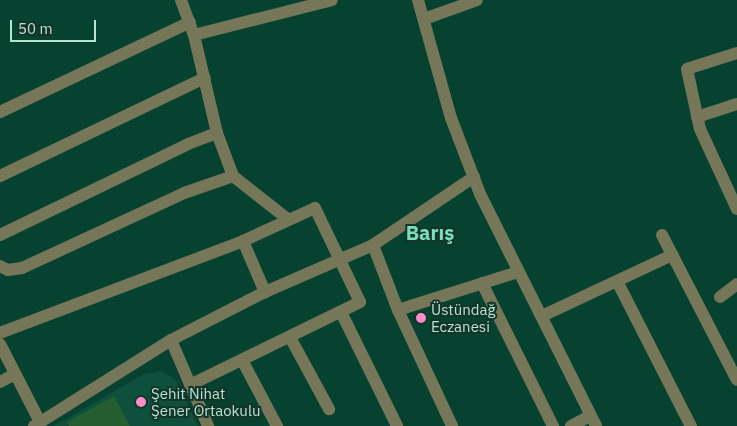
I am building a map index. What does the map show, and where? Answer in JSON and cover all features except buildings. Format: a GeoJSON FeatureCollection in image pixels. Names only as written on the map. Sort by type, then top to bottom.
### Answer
{"type":"FeatureCollection","features":[{"type":"Feature","properties":{"kind":"street"},"geometry":{"type":"LineString","coordinates":[[181,0],[194,35],[218,133],[233,176],[289,220]]}},
{"type":"Feature","properties":{"kind":"street"},"geometry":{"type":"LineString","coordinates":[[194,35],[332,0]]}},
{"type":"Feature","properties":{"kind":"street"},"geometry":{"type":"LineString","coordinates":[[418,0],[451,118],[474,177],[518,272],[542,316],[593,421],[571,426]]}},
{"type":"Feature","properties":{"kind":"street"},"geometry":{"type":"LineString","coordinates":[[424,19],[477,0]]}},
{"type":"Feature","properties":{"kind":"street"},"geometry":{"type":"LineString","coordinates":[[0,112],[190,22]]}},
{"type":"Feature","properties":{"kind":"street"},"geometry":{"type":"LineString","coordinates":[[737,53],[687,69],[697,117],[737,209]]}},
{"type":"Feature","properties":{"kind":"street"},"geometry":{"type":"LineString","coordinates":[[0,176],[205,78]]}},
{"type":"Feature","properties":{"kind":"street"},"geometry":{"type":"LineString","coordinates":[[697,117],[737,104]]}},
{"type":"Feature","properties":{"kind":"street"},"geometry":{"type":"LineString","coordinates":[[0,235],[188,144],[218,133]]}},
{"type":"Feature","properties":{"kind":"street"},"geometry":{"type":"LineString","coordinates":[[0,266],[8,270],[22,268],[184,193],[233,176]]}},
{"type":"Feature","properties":{"kind":"street"},"geometry":{"type":"LineString","coordinates":[[1,347],[37,424],[172,340],[265,292],[373,245],[474,177]]}},
{"type":"Feature","properties":{"kind":"street"},"geometry":{"type":"LineString","coordinates":[[0,333],[243,241],[315,208],[338,260],[360,302],[291,339],[190,385]]}},
{"type":"Feature","properties":{"kind":"street"},"geometry":{"type":"LineString","coordinates":[[662,235],[737,380]]}},
{"type":"Feature","properties":{"kind":"street"},"geometry":{"type":"LineString","coordinates":[[243,241],[265,292]]}},
{"type":"Feature","properties":{"kind":"street"},"geometry":{"type":"LineString","coordinates":[[373,245],[398,310],[452,426]]}},
{"type":"Feature","properties":{"kind":"street"},"geometry":{"type":"LineString","coordinates":[[542,316],[618,283],[672,254]]}},
{"type":"Feature","properties":{"kind":"street"},"geometry":{"type":"LineString","coordinates":[[398,310],[518,272]]}},
{"type":"Feature","properties":{"kind":"street"},"geometry":{"type":"LineString","coordinates":[[482,283],[553,426]]}},
{"type":"Feature","properties":{"kind":"street"},"geometry":{"type":"LineString","coordinates":[[618,283],[691,426]]}},
{"type":"Feature","properties":{"kind":"street"},"geometry":{"type":"LineString","coordinates":[[720,297],[737,284]]}},
{"type":"Feature","properties":{"kind":"street"},"geometry":{"type":"LineString","coordinates":[[341,312],[395,425]]}},
{"type":"Feature","properties":{"kind":"street"},"geometry":{"type":"LineString","coordinates":[[291,339],[329,409]]}},
{"type":"Feature","properties":{"kind":"street"},"geometry":{"type":"LineString","coordinates":[[172,340],[208,426]]}},
{"type":"Feature","properties":{"kind":"street"},"geometry":{"type":"LineString","coordinates":[[242,360],[277,426]]}},
{"type":"Feature","properties":{"kind":"street"},"geometry":{"type":"LineString","coordinates":[[0,382],[15,374]]}},
{"type":"Feature","properties":{"kind":"shaded area","name":"Şehit Nihat Şener Ortaokulu"},"geometry":{"type":"Polygon","coordinates":[[[161,371],[175,379],[198,426],[54,426],[144,374],[161,371]]]}},
{"type":"Feature","properties":{"kind":"place","name":"Üstündağ Eczanesi"},"geometry":{"type":"Point","coordinates":[421,318]}},
{"type":"Feature","properties":{"kind":"place","name":"Şehit Nihat Şener Ortaokulu"},"geometry":{"type":"Point","coordinates":[141,402]}},
{"type":"Feature","properties":{"kind":"district","name":"Barış"},"geometry":{"type":"Point","coordinates":[430,232]}}]}
